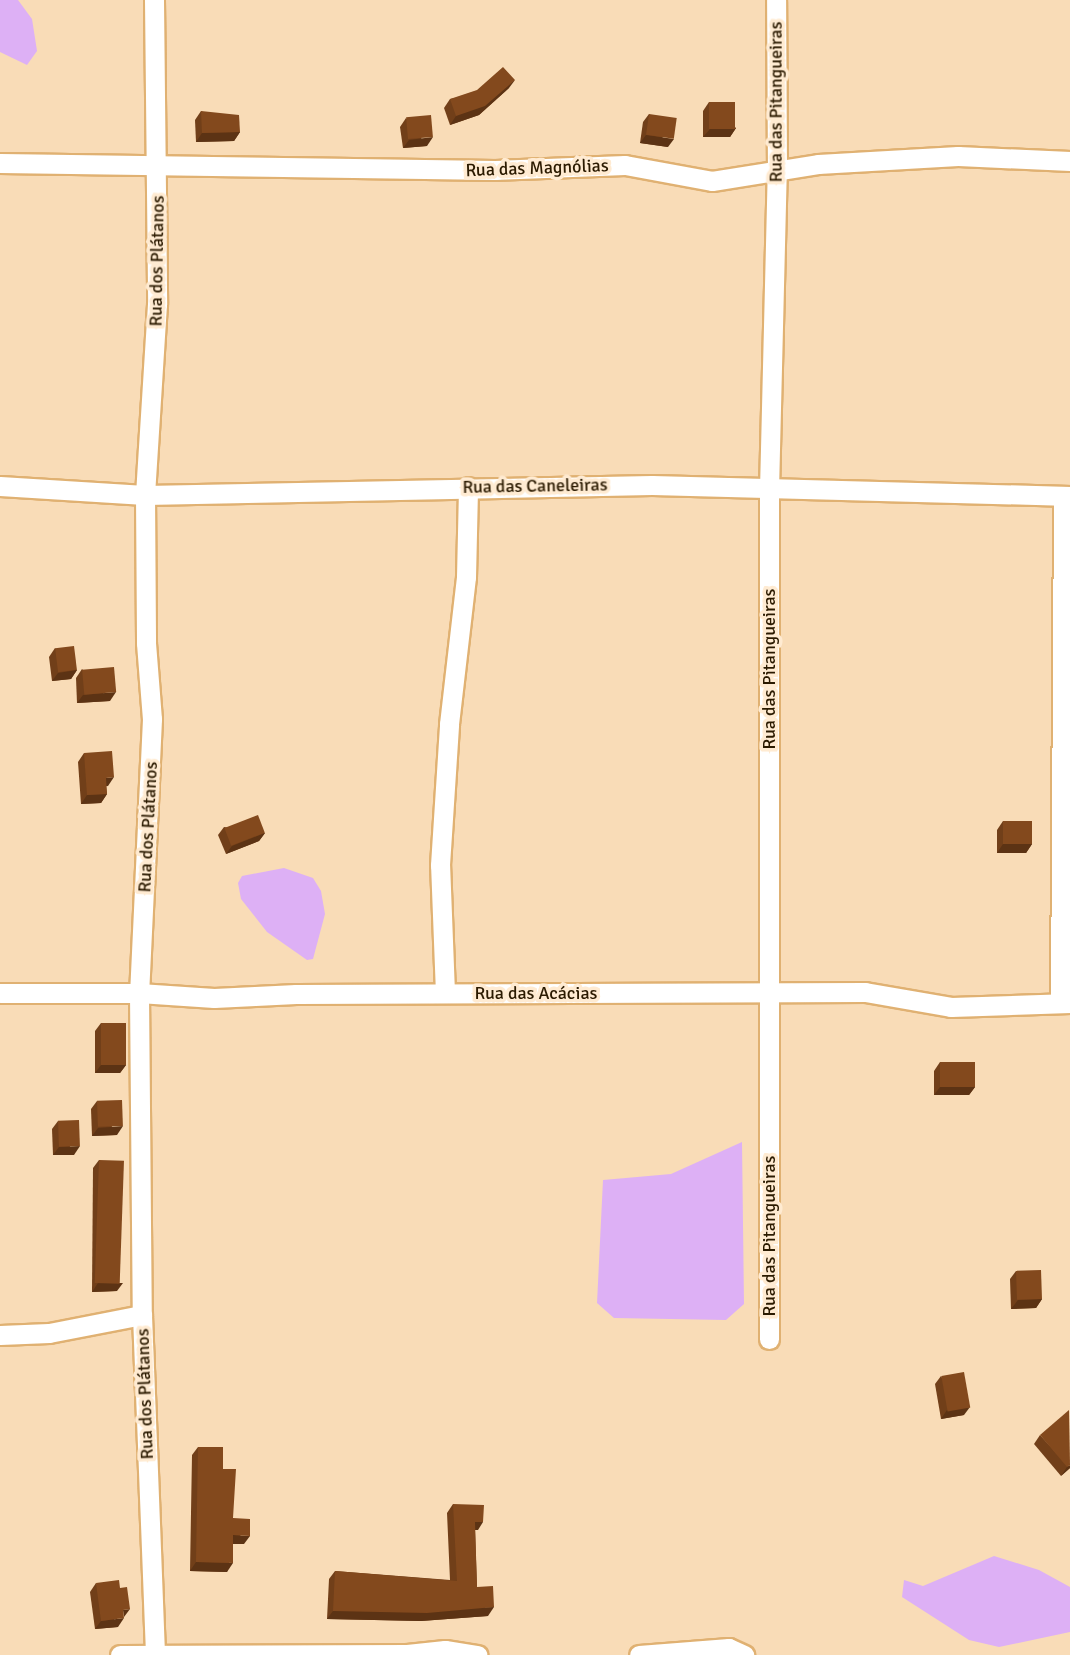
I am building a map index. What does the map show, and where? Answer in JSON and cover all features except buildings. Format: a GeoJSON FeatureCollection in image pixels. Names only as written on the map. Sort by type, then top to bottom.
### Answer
{"type":"FeatureCollection","features":[{"type":"Feature","properties":{"kind":"street","name":"Rua dos Plátanos"},"geometry":{"type":"LineString","coordinates":[[154,0],[158,165],[157,304],[145,495],[146,643],[152,719],[139,993],[142,1315],[155,1654]]}},
{"type":"Feature","properties":{"kind":"street","name":"Rua das Pitangueiras"},"geometry":{"type":"LineString","coordinates":[[769,1339],[769,490],[777,172],[776,0]]}},
{"type":"Feature","properties":{"kind":"street","name":"Rua das Magnólias"},"geometry":{"type":"LineString","coordinates":[[0,163],[495,170],[625,165],[712,181],[818,163],[958,156],[1070,161]]}},
{"type":"Feature","properties":{"kind":"street","name":"Rua das Caneleiras"},"geometry":{"type":"LineString","coordinates":[[0,486],[145,495],[652,485],[1066,496]]}},
{"type":"Feature","properties":{"kind":"street"},"geometry":{"type":"LineString","coordinates":[[445,993],[440,865],[449,724],[466,577],[468,487]]}},
{"type":"Feature","properties":{"kind":"street"},"geometry":{"type":"LineString","coordinates":[[1065,1003],[1066,496]]}},
{"type":"Feature","properties":{"kind":"street","name":"Rua das Acácias"},"geometry":{"type":"LineString","coordinates":[[0,993],[139,993],[214,998],[445,993],[768,996],[866,992],[951,1007],[1065,1003]]}},
{"type":"Feature","properties":{"kind":"street"},"geometry":{"type":"LineString","coordinates":[[0,1335],[49,1333],[142,1315]]}},
{"type":"Feature","properties":{"kind":"street"},"geometry":{"type":"LineString","coordinates":[[639,1655],[729,1648],[744,1655]]}},
{"type":"Feature","properties":{"kind":"street"},"geometry":{"type":"LineString","coordinates":[[121,1655],[407,1654],[445,1650],[478,1655]]}},
{"type":"Feature","properties":{"kind":"shaded area"},"geometry":{"type":"Polygon","coordinates":[[[0,0],[18,0],[32,19],[37,51],[27,65],[0,52],[0,0]]]}},
{"type":"Feature","properties":{"kind":"shaded area"},"geometry":{"type":"Polygon","coordinates":[[[284,868],[313,878],[321,891],[325,914],[313,959],[307,960],[267,932],[241,899],[238,883],[242,876],[284,868]]]}},
{"type":"Feature","properties":{"kind":"shaded area"},"geometry":{"type":"Polygon","coordinates":[[[742,1142],[744,1304],[726,1320],[614,1318],[597,1303],[603,1180],[671,1174],[742,1142]]]}},
{"type":"Feature","properties":{"kind":"shaded area"},"geometry":{"type":"Polygon","coordinates":[[[994,1556],[1039,1570],[1070,1587],[1070,1632],[999,1647],[969,1640],[902,1597],[904,1580],[923,1586],[994,1556]]]}}]}
